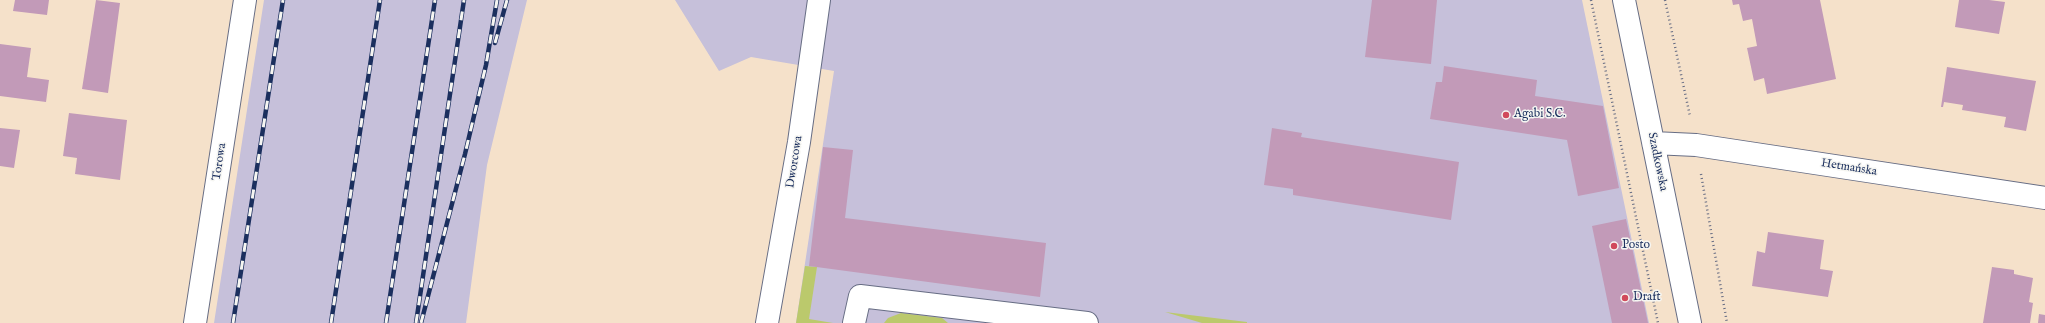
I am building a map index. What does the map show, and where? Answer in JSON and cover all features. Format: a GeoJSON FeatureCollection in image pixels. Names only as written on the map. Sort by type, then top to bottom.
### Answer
{"type":"FeatureCollection","features":[{"type":"Feature","properties":{"kind":"street","name":"Torowa"},"geometry":{"type":"LineString","coordinates":[[195,323],[246,0]]}},
{"type":"Feature","properties":{"kind":"street","name":"Dworcowa"},"geometry":{"type":"LineString","coordinates":[[767,323],[798,142],[819,0]]}},
{"type":"Feature","properties":{"kind":"street","name":"Szadkowska"},"geometry":{"type":"LineString","coordinates":[[1624,0],[1690,323]]}},
{"type":"Feature","properties":{"kind":"street","name":"Hetmańska"},"geometry":{"type":"LineString","coordinates":[[1653,143],[1696,144],[2045,198]]}},
{"type":"Feature","properties":{"kind":"street"},"geometry":{"type":"LineString","coordinates":[[854,323],[860,296],[1083,323]]}},
{"type":"Feature","properties":{"kind":"path"},"geometry":{"type":"LineString","coordinates":[[1591,0],[1658,323]]}},
{"type":"Feature","properties":{"kind":"path"},"geometry":{"type":"LineString","coordinates":[[1665,0],[1690,118]]}},
{"type":"Feature","properties":{"kind":"path"},"geometry":{"type":"LineString","coordinates":[[1701,171],[1727,323]]}},
{"type":"Feature","properties":{"kind":"shaded area"},"geometry":{"type":"Polygon","coordinates":[[[264,0],[527,0],[487,165],[466,323],[214,323],[264,0]]]}},
{"type":"Feature","properties":{"kind":"shaded area"},"geometry":{"type":"Polygon","coordinates":[[[675,0],[1582,0],[1649,323],[796,323],[834,71],[751,57],[719,71],[675,0]]]}},
{"type":"Feature","properties":{"kind":"green space"},"geometry":{"type":"Polygon","coordinates":[[[805,266],[817,267],[809,319],[833,323],[796,323],[805,266]]]}},
{"type":"Feature","properties":{"kind":"green space"},"geometry":{"type":"Polygon","coordinates":[[[1165,312],[1247,322],[1247,323],[1202,323],[1165,312]]]}},
{"type":"Feature","properties":{"kind":"green space"},"geometry":{"type":"Polygon","coordinates":[[[901,313],[942,318],[948,323],[884,323],[888,318],[901,313]]]}},
{"type":"Feature","properties":{"kind":"building"},"geometry":{"type":"Polygon","coordinates":[[[15,0],[49,0],[47,15],[13,11],[15,0]]]}},
{"type":"Feature","properties":{"kind":"building"},"geometry":{"type":"Polygon","coordinates":[[[96,0],[120,3],[108,93],[82,89],[96,0]]]}},
{"type":"Feature","properties":{"kind":"building"},"geometry":{"type":"Polygon","coordinates":[[[1372,0],[1437,0],[1431,64],[1365,57],[1372,0]]]}},
{"type":"Feature","properties":{"kind":"building"},"geometry":{"type":"Polygon","coordinates":[[[1732,0],[1820,0],[1836,79],[1767,94],[1764,78],[1754,81],[1747,48],[1757,46],[1752,19],[1743,21],[1739,4],[1733,5],[1732,0]]]}},
{"type":"Feature","properties":{"kind":"building"},"geometry":{"type":"Polygon","coordinates":[[[1959,0],[1989,0],[2005,2],[1999,34],[1955,27],[1959,0]]]}},
{"type":"Feature","properties":{"kind":"building"},"geometry":{"type":"Polygon","coordinates":[[[0,44],[31,48],[27,77],[49,80],[46,102],[0,96],[0,44]]]}},
{"type":"Feature","properties":{"kind":"building"},"geometry":{"type":"Polygon","coordinates":[[[1444,66],[1537,80],[1535,96],[1603,106],[1619,188],[1578,196],[1567,140],[1430,119],[1436,82],[1442,82],[1444,66]]]}},
{"type":"Feature","properties":{"kind":"building"},"geometry":{"type":"Polygon","coordinates":[[[1947,67],[2036,81],[2026,131],[2004,127],[2006,117],[1962,110],[1963,105],[1944,102],[1943,107],[1941,107],[1947,67]]]}},
{"type":"Feature","properties":{"kind":"building"},"geometry":{"type":"Polygon","coordinates":[[[69,113],[127,120],[120,180],[75,174],[77,158],[63,156],[69,113]]]}},
{"type":"Feature","properties":{"kind":"building"},"geometry":{"type":"Polygon","coordinates":[[[0,128],[20,130],[14,168],[0,166],[0,128]]]}},
{"type":"Feature","properties":{"kind":"building"},"geometry":{"type":"Polygon","coordinates":[[[1272,128],[1302,133],[1301,137],[1459,162],[1451,220],[1293,195],[1293,189],[1264,185],[1272,128]]]}},
{"type":"Feature","properties":{"kind":"building"},"geometry":{"type":"Polygon","coordinates":[[[823,147],[853,150],[845,218],[1046,243],[1040,297],[809,266],[823,147]]]}},
{"type":"Feature","properties":{"kind":"building"},"geometry":{"type":"Polygon","coordinates":[[[1626,219],[1648,323],[1612,323],[1592,226],[1626,219]]]}},
{"type":"Feature","properties":{"kind":"building"},"geometry":{"type":"Polygon","coordinates":[[[1768,232],[1824,240],[1820,269],[1833,271],[1828,297],[1752,286],[1757,251],[1765,253],[1768,232]]]}},
{"type":"Feature","properties":{"kind":"building"},"geometry":{"type":"Polygon","coordinates":[[[1992,267],[2014,270],[2014,274],[2033,278],[2029,302],[2033,303],[2030,323],[1983,323],[1992,267]]]}},
{"type":"Feature","properties":{"kind":"building"},"geometry":{"type":"Polygon","coordinates":[[[2039,314],[2045,315],[2045,323],[2038,323],[2039,314]]]}},
{"type":"Feature","properties":{"kind":"railway"},"geometry":{"type":"LineString","coordinates":[[233,323],[283,0]]}},
{"type":"Feature","properties":{"kind":"railway"},"geometry":{"type":"LineString","coordinates":[[331,323],[380,0]]}},
{"type":"Feature","properties":{"kind":"railway"},"geometry":{"type":"LineString","coordinates":[[386,323],[435,0]]}},
{"type":"Feature","properties":{"kind":"railway"},"geometry":{"type":"LineString","coordinates":[[416,323],[464,0]]}},
{"type":"Feature","properties":{"kind":"railway"},"geometry":{"type":"LineString","coordinates":[[421,323],[465,154],[486,65],[497,0]]}},
{"type":"Feature","properties":{"kind":"railway"},"geometry":{"type":"LineString","coordinates":[[495,43],[507,0]]}},
{"type":"Feature","properties":{"kind":"place","name":"Agabi S.C."},"geometry":{"type":"Point","coordinates":[1506,115]}},
{"type":"Feature","properties":{"kind":"place","name":"Posto"},"geometry":{"type":"Point","coordinates":[1614,246]}},
{"type":"Feature","properties":{"kind":"place","name":"Draft"},"geometry":{"type":"Point","coordinates":[1625,298]}}]}
